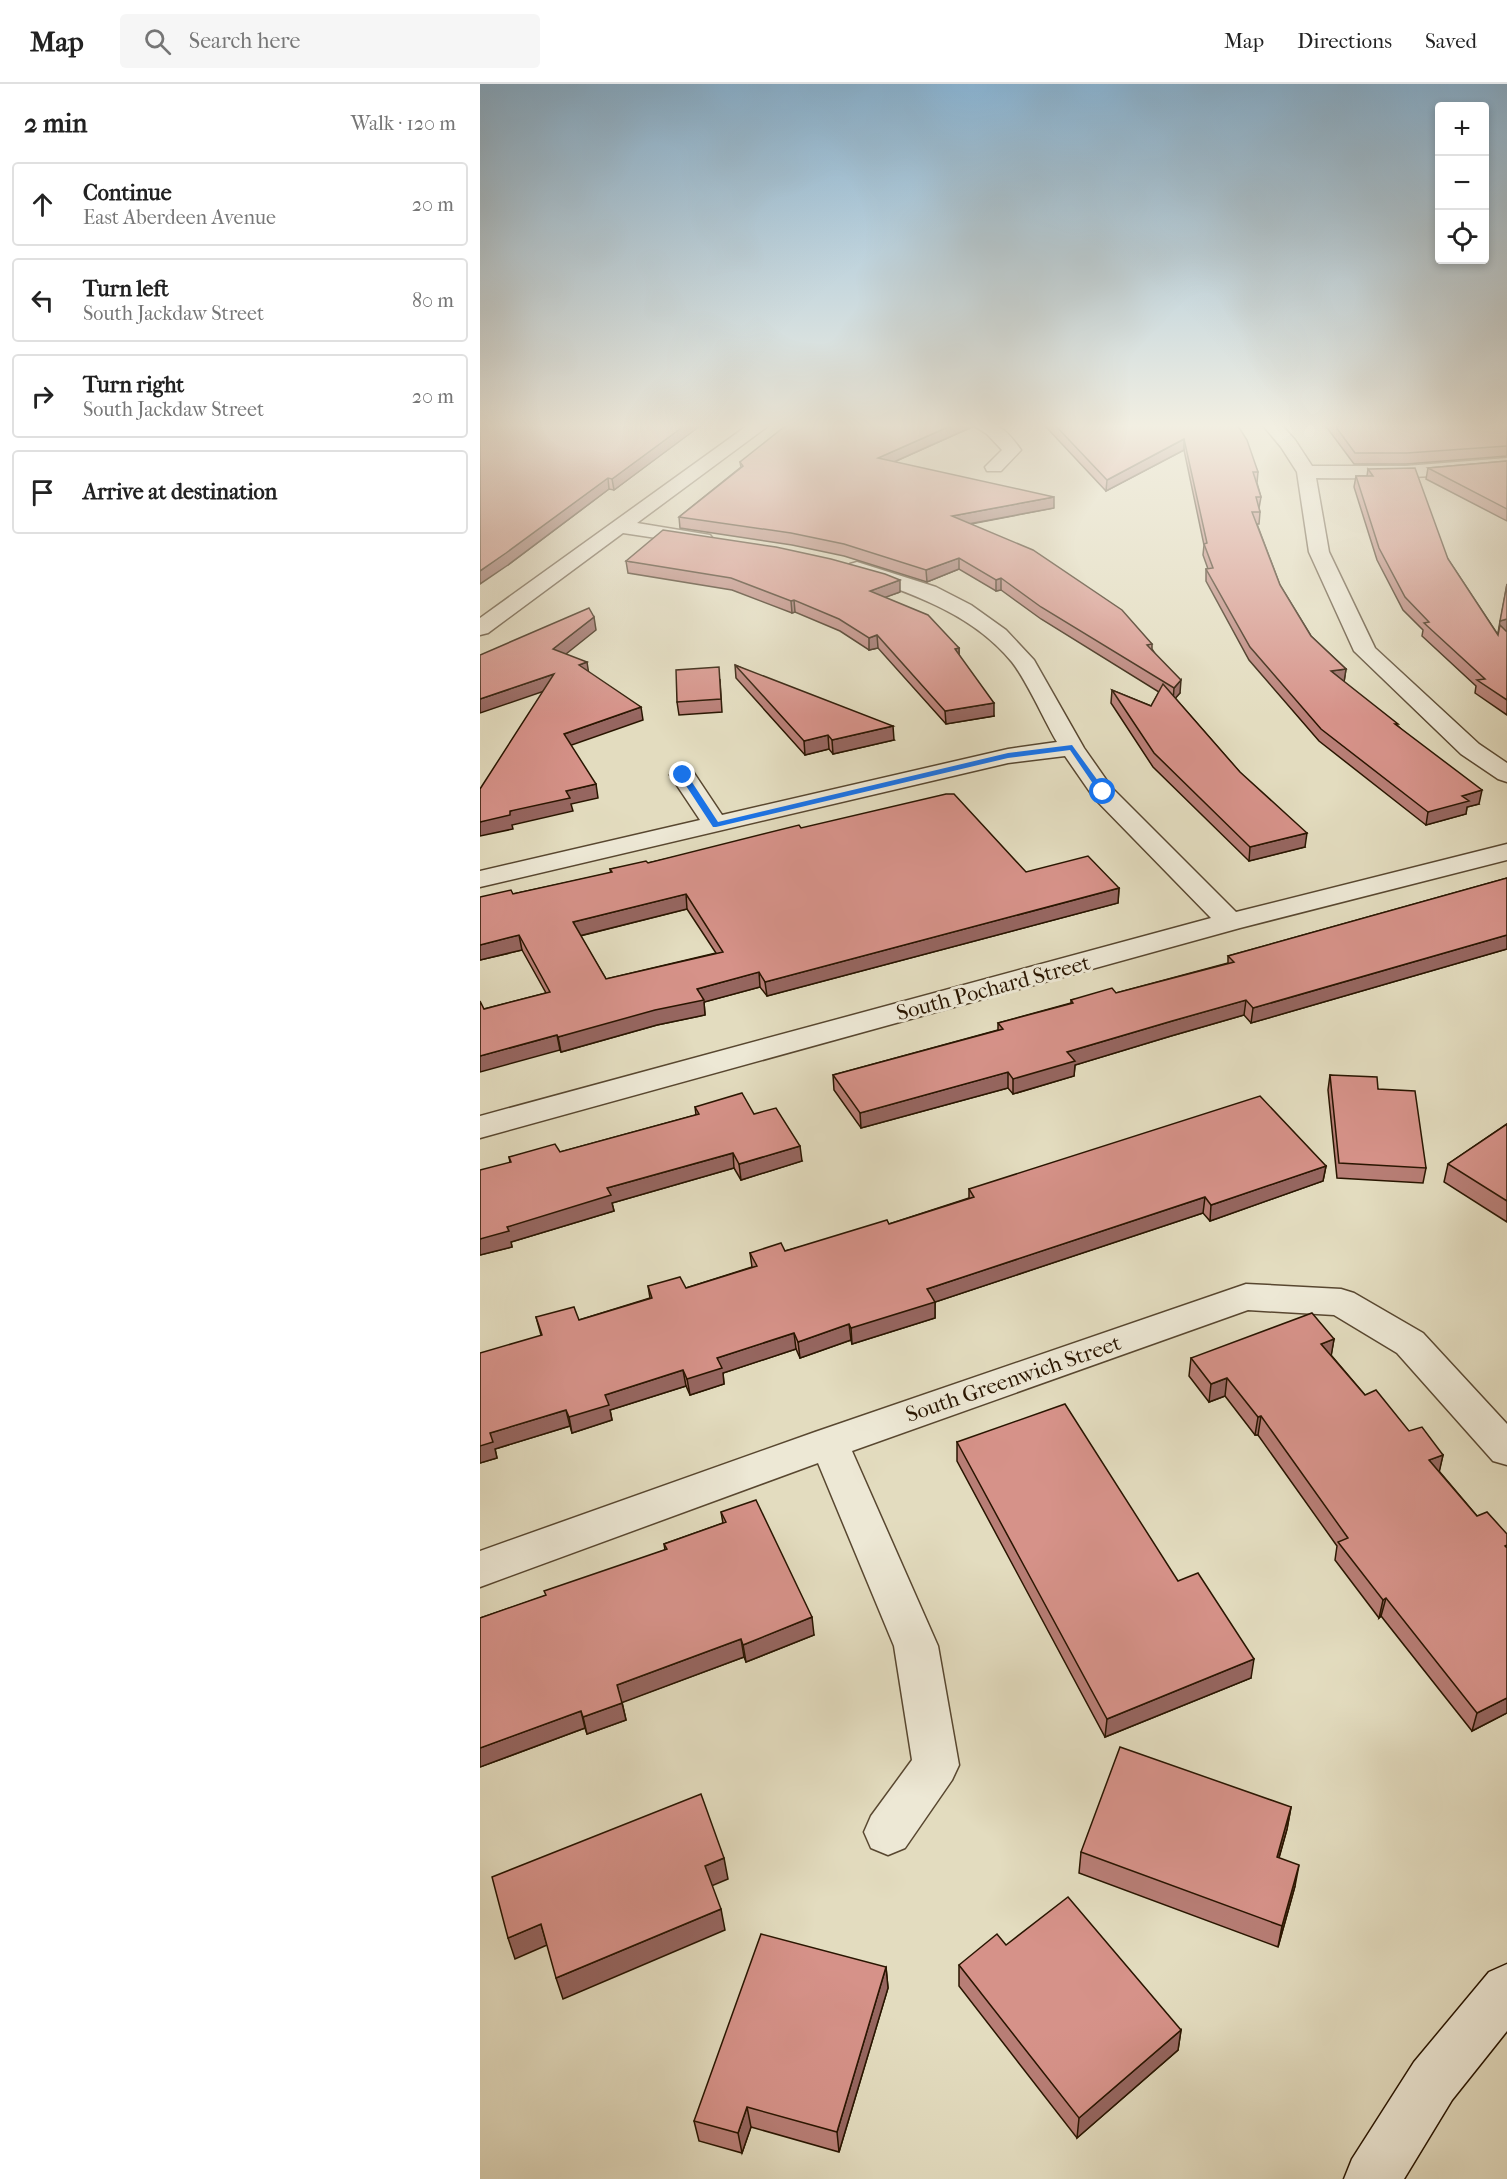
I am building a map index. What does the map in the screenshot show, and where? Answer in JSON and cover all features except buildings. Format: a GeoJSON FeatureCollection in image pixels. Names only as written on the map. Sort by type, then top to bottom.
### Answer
{"type":"FeatureCollection","features":[{"type":"Feature","properties":{"kind":"street"},"geometry":{"type":"LineString","coordinates":[[480,628],[630,521]]}},
{"type":"Feature","properties":{"kind":"street"},"geometry":{"type":"LineString","coordinates":[[1314,521],[1319,552],[1365,651],[1470,749],[1507,774]]}},
{"type":"Feature","properties":{"kind":"street"},"geometry":{"type":"LineString","coordinates":[[621,527],[724,542]]}},
{"type":"Feature","properties":{"kind":"street"},"geometry":{"type":"LineString","coordinates":[[834,562],[928,592],[963,610],[998,635],[1023,660],[1072,748],[1103,792],[1230,922]]}},
{"type":"Feature","properties":{"kind":"street"},"geometry":{"type":"LineString","coordinates":[[480,879],[1008,756],[1072,748]]}},
{"type":"Feature","properties":{"kind":"street"},"geometry":{"type":"LineString","coordinates":[[683,775],[716,825]]}},
{"type":"Feature","properties":{"kind":"street","name":"South Pochard Street"},"geometry":{"type":"LineString","coordinates":[[480,1127],[1230,922],[1507,852]]}},
{"type":"Feature","properties":{"kind":"street","name":"South Greenwich Street"},"geometry":{"type":"LineString","coordinates":[[480,1569],[829,1443],[1246,1297],[1341,1302],[1410,1343],[1507,1450]]}},
{"type":"Feature","properties":{"kind":"street"},"geometry":{"type":"LineString","coordinates":[[829,1443],[916,1646],[936,1765],[888,1832]]}},
{"type":"Feature","properties":{"kind":"street"},"geometry":{"type":"LineString","coordinates":[[1372,2179],[1433,2081],[1507,1990]]}},
{"type":"Feature","properties":{"kind":"route"},"geometry":{"type":"LineString","coordinates":[[683,775],[716,825],[1008,756],[1072,748],[1103,792]]}}]}
